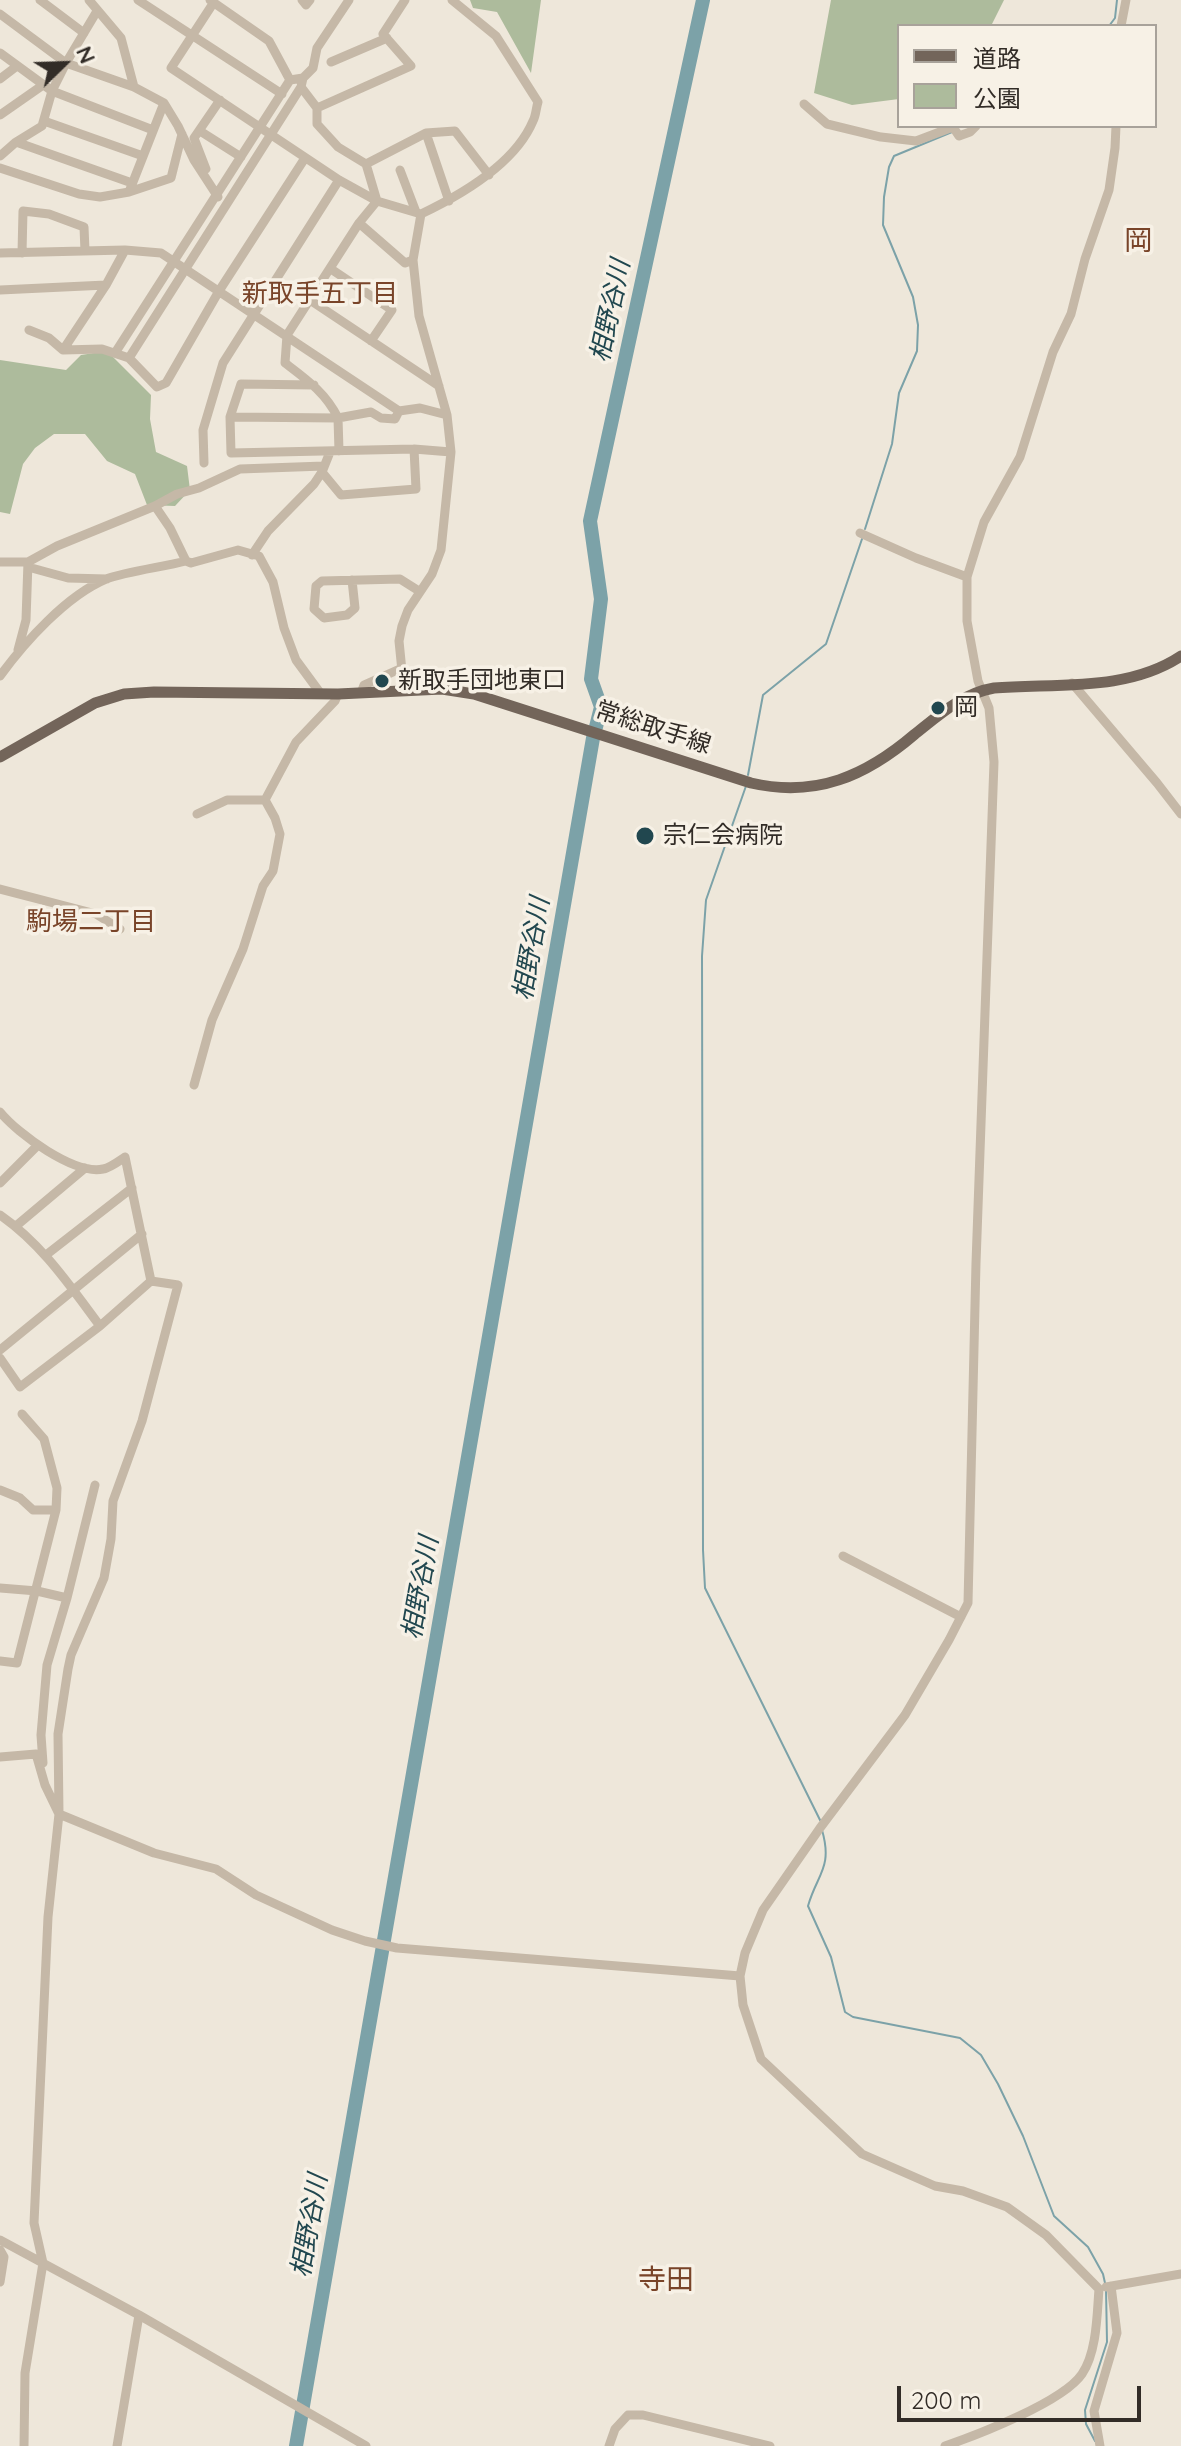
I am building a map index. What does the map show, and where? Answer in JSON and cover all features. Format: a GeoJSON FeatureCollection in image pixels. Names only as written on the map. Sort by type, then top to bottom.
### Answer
{"type":"FeatureCollection","features":[{"type":"Feature","properties":{"kind":"main road","name":"常総取手線"},"geometry":{"type":"LineString","coordinates":[[0,757],[95,703],[124,694],[338,694],[442,689],[466,691],[751,783],[794,788],[838,781],[869,769],[948,708],[981,691],[1127,679],[1179,662]]}},
{"type":"Feature","properties":{"kind":"street"},"geometry":{"type":"LineString","coordinates":[[40,0],[84,33]]}},
{"type":"Feature","properties":{"kind":"street"},"geometry":{"type":"LineString","coordinates":[[89,0],[121,38],[134,87]]}},
{"type":"Feature","properties":{"kind":"street"},"geometry":{"type":"LineString","coordinates":[[138,0],[282,94]]}},
{"type":"Feature","properties":{"kind":"street"},"geometry":{"type":"LineString","coordinates":[[302,0],[306,5],[310,0]]}},
{"type":"Feature","properties":{"kind":"street"},"geometry":{"type":"LineString","coordinates":[[129,358],[313,68],[317,48],[349,0]]}},
{"type":"Feature","properties":{"kind":"street"},"geometry":{"type":"LineString","coordinates":[[317,108],[411,66],[383,34],[405,0]]}},
{"type":"Feature","properties":{"kind":"street"},"geometry":{"type":"LineString","coordinates":[[377,201],[366,164],[338,147],[317,124],[317,108],[302,83],[290,80],[269,41],[212,1],[171,68],[339,180],[377,201],[419,213],[449,201],[489,175],[516,146],[533,121],[538,102],[496,36],[452,0]]}},
{"type":"Feature","properties":{"kind":"street"},"geometry":{"type":"LineString","coordinates":[[1121,24],[1126,0]]}},
{"type":"Feature","properties":{"kind":"street"},"geometry":{"type":"LineString","coordinates":[[0,156],[42,126],[52,91],[97,11]]}},
{"type":"Feature","properties":{"kind":"street"},"geometry":{"type":"LineString","coordinates":[[0,14],[66,63],[134,87],[164,103],[194,160],[225,207]]}},
{"type":"Feature","properties":{"kind":"street"},"geometry":{"type":"LineString","coordinates":[[331,62],[387,38]]}},
{"type":"Feature","properties":{"kind":"street"},"geometry":{"type":"LineString","coordinates":[[0,53],[52,91],[153,130]]}},
{"type":"Feature","properties":{"kind":"street"},"geometry":{"type":"LineString","coordinates":[[0,79],[17,66]]}},
{"type":"Feature","properties":{"kind":"street"},"geometry":{"type":"LineString","coordinates":[[115,353],[290,80]]}},
{"type":"Feature","properties":{"kind":"street"},"geometry":{"type":"LineString","coordinates":[[0,115],[43,85]]}},
{"type":"Feature","properties":{"kind":"street"},"geometry":{"type":"LineString","coordinates":[[206,169],[194,138],[220,100]]}},
{"type":"Feature","properties":{"kind":"street"},"geometry":{"type":"LineString","coordinates":[[130,188],[164,103]]}},
{"type":"Feature","properties":{"kind":"street"},"geometry":{"type":"LineString","coordinates":[[804,104],[827,124],[881,137],[916,141],[950,128]]}},
{"type":"Feature","properties":{"kind":"street"},"geometry":{"type":"LineString","coordinates":[[44,121],[143,156]]}},
{"type":"Feature","properties":{"kind":"street"},"geometry":{"type":"LineString","coordinates":[[954,128],[959,136],[974,128]]}},
{"type":"Feature","properties":{"kind":"street"},"geometry":{"type":"LineString","coordinates":[[1100,2446],[1094,2411],[1117,2333],[1105,2287],[1046,2235],[1007,2207],[963,2191],[935,2186],[862,2154],[761,2059],[743,2005],[740,1976],[745,1953],[763,1910],[905,1715],[968,1603],[976,1263],[994,762],[991,720],[978,681],[967,621],[967,577],[984,522],[1020,457],[1053,352],[1071,314],[1085,259],[1109,190],[1116,128]]}},
{"type":"Feature","properties":{"kind":"street"},"geometry":{"type":"LineString","coordinates":[[200,131],[241,157]]}},
{"type":"Feature","properties":{"kind":"street"},"geometry":{"type":"LineString","coordinates":[[366,164],[426,133],[455,131],[489,175]]}},
{"type":"Feature","properties":{"kind":"street"},"geometry":{"type":"LineString","coordinates":[[426,133],[449,201]]}},
{"type":"Feature","properties":{"kind":"street"},"geometry":{"type":"LineString","coordinates":[[0,168],[79,194],[100,197],[171,178],[182,134]]}},
{"type":"Feature","properties":{"kind":"street"},"geometry":{"type":"LineString","coordinates":[[16,142],[130,188]]}},
{"type":"Feature","properties":{"kind":"street"},"geometry":{"type":"LineString","coordinates":[[29,330],[49,338],[63,350],[102,349],[129,358],[157,387],[166,383],[219,291],[305,158]]}},
{"type":"Feature","properties":{"kind":"street"},"geometry":{"type":"LineString","coordinates":[[400,170],[419,213],[413,260],[422,331],[447,415],[451,452],[441,550],[432,574],[419,591],[402,626],[399,641],[404,691]]}},
{"type":"Feature","properties":{"kind":"street"},"geometry":{"type":"LineString","coordinates":[[204,463],[203,430],[223,363],[339,180]]}},
{"type":"Feature","properties":{"kind":"street"},"geometry":{"type":"LineString","coordinates":[[252,555],[268,531],[314,484],[334,451],[338,418],[331,402],[285,363],[287,335],[359,223],[377,201]]}},
{"type":"Feature","properties":{"kind":"street"},"geometry":{"type":"LineString","coordinates":[[22,253],[23,211],[49,214],[84,227],[85,251]]}},
{"type":"Feature","properties":{"kind":"street"},"geometry":{"type":"LineString","coordinates":[[359,223],[405,263],[413,260]]}},
{"type":"Feature","properties":{"kind":"street"},"geometry":{"type":"LineString","coordinates":[[63,350],[125,250]]}},
{"type":"Feature","properties":{"kind":"street"},"geometry":{"type":"LineString","coordinates":[[0,253],[125,250],[161,253],[399,411],[420,408],[447,415]]}},
{"type":"Feature","properties":{"kind":"street"},"geometry":{"type":"LineString","coordinates":[[331,269],[392,310],[371,341]]}},
{"type":"Feature","properties":{"kind":"street"},"geometry":{"type":"LineString","coordinates":[[0,290],[106,285]]}},
{"type":"Feature","properties":{"kind":"street"},"geometry":{"type":"LineString","coordinates":[[310,300],[439,386]]}},
{"type":"Feature","properties":{"kind":"street"},"geometry":{"type":"LineString","coordinates":[[314,385],[241,384],[230,417],[231,453],[414,449],[451,452]]}},
{"type":"Feature","properties":{"kind":"street"},"geometry":{"type":"LineString","coordinates":[[230,417],[338,418],[371,412],[381,418],[395,419],[399,411]]}},
{"type":"Feature","properties":{"kind":"street"},"geometry":{"type":"LineString","coordinates":[[323,469],[341,495],[416,489],[414,449]]}},
{"type":"Feature","properties":{"kind":"street"},"geometry":{"type":"LineString","coordinates":[[28,564],[57,546],[240,469],[323,469]]}},
{"type":"Feature","properties":{"kind":"street"},"geometry":{"type":"LineString","coordinates":[[155,506],[186,561]]}},
{"type":"Feature","properties":{"kind":"street"},"geometry":{"type":"LineString","coordinates":[[863,535],[967,577]]}},
{"type":"Feature","properties":{"kind":"street"},"geometry":{"type":"LineString","coordinates":[[0,562],[28,564],[68,578],[107,579],[186,561],[191,563],[238,550],[259,556],[273,582],[284,628],[296,660],[321,694]]}},
{"type":"Feature","properties":{"kind":"street"},"geometry":{"type":"LineString","coordinates":[[17,654],[26,620],[28,564]]}},
{"type":"Feature","properties":{"kind":"street"},"geometry":{"type":"LineString","coordinates":[[0,676],[17,654],[71,601],[107,579]]}},
{"type":"Feature","properties":{"kind":"street"},"geometry":{"type":"LineString","coordinates":[[352,580],[355,608],[347,615],[324,618],[314,609],[316,586],[322,581],[352,580],[400,579],[419,591]]}},
{"type":"Feature","properties":{"kind":"street"},"geometry":{"type":"LineString","coordinates":[[361,693],[364,685],[402,668]]}},
{"type":"Feature","properties":{"kind":"street"},"geometry":{"type":"LineString","coordinates":[[1072,683],[1181,814]]}},
{"type":"Feature","properties":{"kind":"street"},"geometry":{"type":"LineString","coordinates":[[265,800],[296,742],[338,694]]}},
{"type":"Feature","properties":{"kind":"street"},"geometry":{"type":"LineString","coordinates":[[197,814],[227,800],[265,800]]}},
{"type":"Feature","properties":{"kind":"street"},"geometry":{"type":"LineString","coordinates":[[194,1085],[212,1020],[243,949],[263,886],[275,863],[280,834],[265,800]]}},
{"type":"Feature","properties":{"kind":"street"},"geometry":{"type":"LineString","coordinates":[[0,889],[96,914],[120,929]]}},
{"type":"Feature","properties":{"kind":"street"},"geometry":{"type":"LineString","coordinates":[[1,1116],[37,1146],[85,1168],[104,1169],[125,1157],[151,1281]]}},
{"type":"Feature","properties":{"kind":"street"},"geometry":{"type":"LineString","coordinates":[[0,1183],[37,1146]]}},
{"type":"Feature","properties":{"kind":"street"},"geometry":{"type":"LineString","coordinates":[[16,1226],[85,1168]]}},
{"type":"Feature","properties":{"kind":"street"},"geometry":{"type":"LineString","coordinates":[[46,1255],[132,1188]]}},
{"type":"Feature","properties":{"kind":"street"},"geometry":{"type":"LineString","coordinates":[[0,1215],[46,1255],[100,1326]]}},
{"type":"Feature","properties":{"kind":"street"},"geometry":{"type":"LineString","coordinates":[[0,1350],[142,1234]]}},
{"type":"Feature","properties":{"kind":"street"},"geometry":{"type":"LineString","coordinates":[[2,1365],[20,1387],[100,1326],[151,1281],[178,1285],[142,1421],[113,1501],[111,1539],[104,1578],[71,1655],[58,1734],[59,1814],[48,1917],[34,2223],[43,2263],[25,2373],[24,2446]]}},
{"type":"Feature","properties":{"kind":"street"},"geometry":{"type":"LineString","coordinates":[[0,1661],[17,1663],[56,1510],[57,1488],[44,1439],[22,1414]]}},
{"type":"Feature","properties":{"kind":"street"},"geometry":{"type":"LineString","coordinates":[[45,1785],[41,1735],[47,1665],[95,1485]]}},
{"type":"Feature","properties":{"kind":"street"},"geometry":{"type":"LineString","coordinates":[[0,1490],[20,1498],[33,1510],[56,1510]]}},
{"type":"Feature","properties":{"kind":"street"},"geometry":{"type":"LineString","coordinates":[[843,1556],[961,1617]]}},
{"type":"Feature","properties":{"kind":"street"},"geometry":{"type":"LineString","coordinates":[[0,1588],[37,1591],[67,1598]]}},
{"type":"Feature","properties":{"kind":"street"},"geometry":{"type":"LineString","coordinates":[[0,1757],[36,1754],[45,1785],[59,1814],[154,1853],[216,1869],[269,1901],[332,1930],[373,1943],[397,1948],[740,1976]]}},
{"type":"Feature","properties":{"kind":"street"},"geometry":{"type":"LineString","coordinates":[[0,2240],[139,2315],[366,2446]]}},
{"type":"Feature","properties":{"kind":"street"},"geometry":{"type":"LineString","coordinates":[[0,2250],[4,2257],[0,2282]]}},
{"type":"Feature","properties":{"kind":"street"},"geometry":{"type":"LineString","coordinates":[[1105,2287],[1181,2274]]}},
{"type":"Feature","properties":{"kind":"street"},"geometry":{"type":"LineString","coordinates":[[945,2446],[990,2430],[1026,2412],[1064,2390],[1082,2374],[1094,2341],[1105,2287]]}},
{"type":"Feature","properties":{"kind":"street"},"geometry":{"type":"LineString","coordinates":[[117,2446],[139,2315]]}},
{"type":"Feature","properties":{"kind":"street"},"geometry":{"type":"LineString","coordinates":[[609,2446],[615,2429],[628,2415],[643,2415],[770,2446]]}},
{"type":"Feature","properties":{"kind":"green space"},"geometry":{"type":"Polygon","coordinates":[[[470,0],[541,0],[531,73],[497,12],[473,8],[470,0]]]}},
{"type":"Feature","properties":{"kind":"green space"},"geometry":{"type":"Polygon","coordinates":[[[831,0],[1004,0],[992,24],[897,24],[897,99],[852,105],[814,93],[831,0]]]}},
{"type":"Feature","properties":{"kind":"green space"},"geometry":{"type":"Polygon","coordinates":[[[107,351],[151,395],[150,419],[156,452],[187,466],[190,490],[175,506],[147,505],[135,474],[107,461],[85,434],[54,434],[35,448],[23,464],[10,514],[0,512],[0,360],[66,370],[81,355],[107,351]]]}},
{"type":"Feature","properties":{"kind":"waterway","name":"相野谷川"},"geometry":{"type":"LineString","coordinates":[[596,727],[601,707],[591,679],[601,599],[590,521],[703,0]]}},
{"type":"Feature","properties":{"kind":"waterway"},"geometry":{"type":"LineString","coordinates":[[1110,24],[1115,18],[1117,0]]}},
{"type":"Feature","properties":{"kind":"waterway"},"geometry":{"type":"LineString","coordinates":[[865,529],[892,444],[899,393],[917,351],[918,325],[913,297],[883,225],[889,167],[894,156],[952,132]]}},
{"type":"Feature","properties":{"kind":"waterway"},"geometry":{"type":"LineString","coordinates":[[748,775],[763,695],[826,644],[862,539]]}},
{"type":"Feature","properties":{"kind":"waterway","name":"相野谷川"},"geometry":{"type":"LineString","coordinates":[[296,2446],[593,738]]}},
{"type":"Feature","properties":{"kind":"waterway"},"geometry":{"type":"LineString","coordinates":[[746,786],[706,900],[702,956],[705,1588],[820,1820]]}},
{"type":"Feature","properties":{"kind":"waterway"},"geometry":{"type":"LineString","coordinates":[[822,1830],[825,1862],[808,1906],[831,1957],[845,2012],[853,2017],[960,2038],[981,2055],[1023,2136],[1054,2216],[1088,2247],[1105,2283]]}},
{"type":"Feature","properties":{"kind":"waterway"},"geometry":{"type":"LineString","coordinates":[[1095,2441],[1086,2424],[1085,2410],[1107,2342],[1106,2289]]}},
{"type":"Feature","properties":{"kind":"place","name":"新取手団地東口"},"geometry":{"type":"Point","coordinates":[382,681]}},
{"type":"Feature","properties":{"kind":"place","name":"岡"},"geometry":{"type":"Point","coordinates":[938,708]}},
{"type":"Feature","properties":{"kind":"place","name":"宗仁会病院"},"geometry":{"type":"Point","coordinates":[645,836]}},
{"type":"Feature","properties":{"kind":"district","name":"岡"},"geometry":{"type":"Point","coordinates":[1138,242]}},
{"type":"Feature","properties":{"kind":"district","name":"新取手五丁目"},"geometry":{"type":"Point","coordinates":[320,294]}},
{"type":"Feature","properties":{"kind":"district","name":"駒場二丁目"},"geometry":{"type":"Point","coordinates":[91,922]}},
{"type":"Feature","properties":{"kind":"district","name":"寺田"},"geometry":{"type":"Point","coordinates":[666,2281]}}]}
